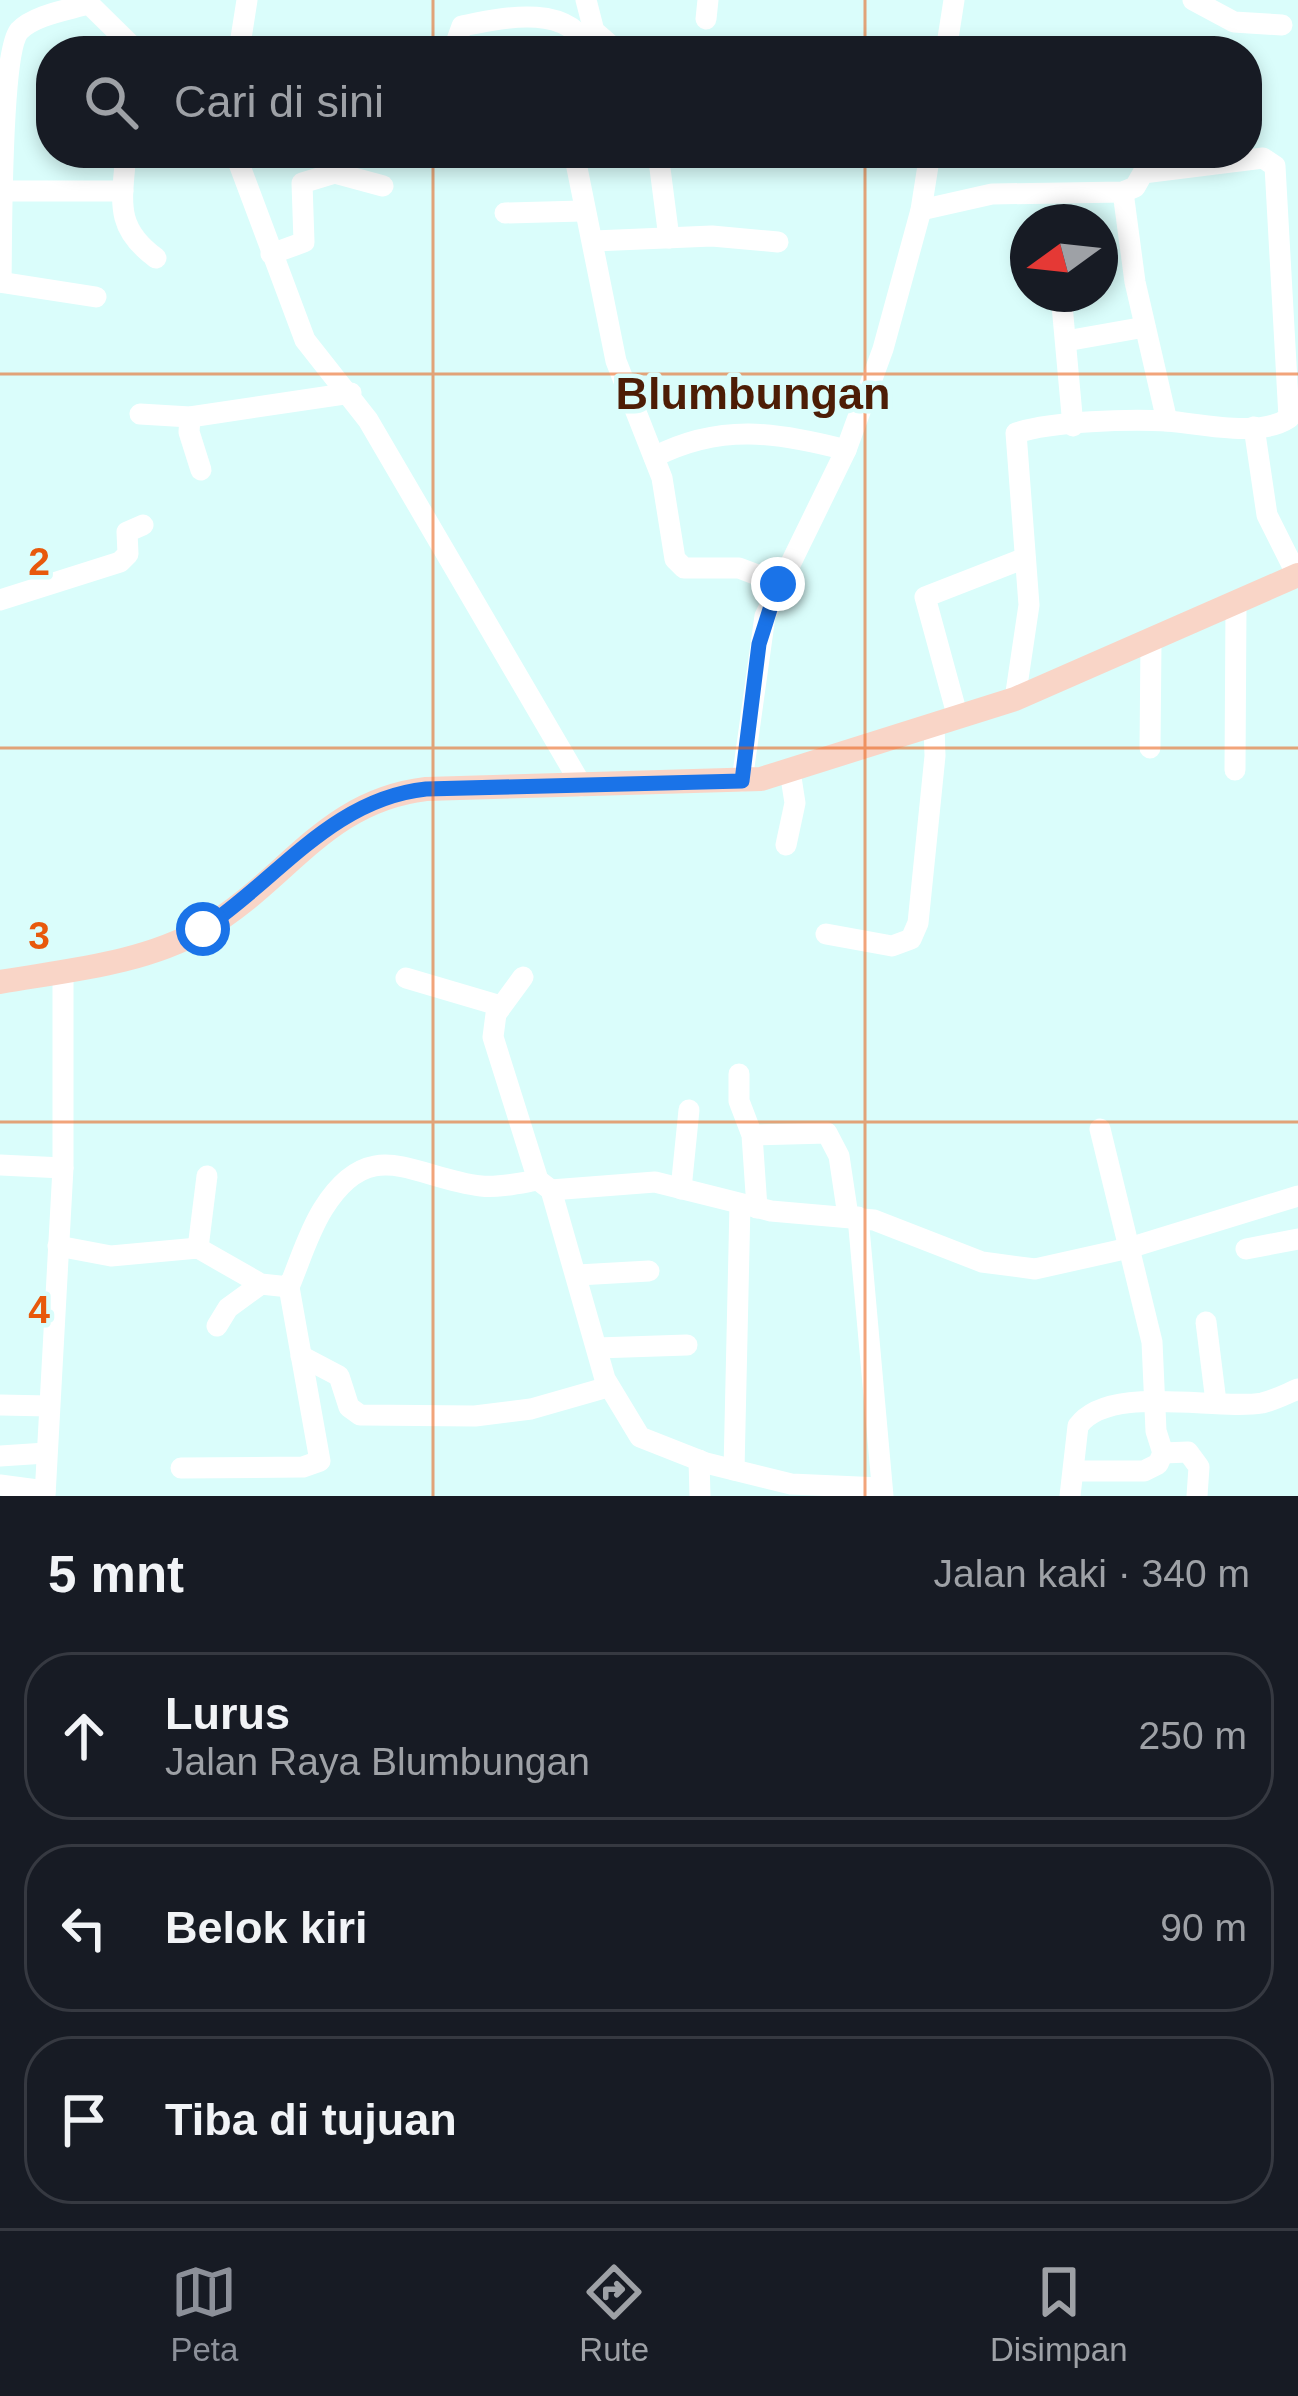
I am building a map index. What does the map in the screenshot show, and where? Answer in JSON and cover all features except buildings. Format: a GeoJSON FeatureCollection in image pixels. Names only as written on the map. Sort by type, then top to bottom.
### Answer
{"type":"FeatureCollection","features":[{"type":"Feature","properties":{"kind":"main road"},"geometry":{"type":"LineString","coordinates":[[0,982],[135,957],[203,929],[342,815],[377,798],[426,789],[742,781],[790,771],[1016,699],[1298,575]]}},
{"type":"Feature","properties":{"kind":"street"},"geometry":{"type":"LineString","coordinates":[[241,36],[247,0]]}},
{"type":"Feature","properties":{"kind":"street"},"geometry":{"type":"LineString","coordinates":[[586,0],[588,21],[602,36]]}},
{"type":"Feature","properties":{"kind":"street"},"geometry":{"type":"LineString","coordinates":[[948,36],[953,0]]}},
{"type":"Feature","properties":{"kind":"street"},"geometry":{"type":"LineString","coordinates":[[1193,0],[1234,22],[1282,26]]}},
{"type":"Feature","properties":{"kind":"street"},"geometry":{"type":"LineString","coordinates":[[96,297],[1,282],[2,78],[7,36],[87,2],[121,36]]}},
{"type":"Feature","properties":{"kind":"street"},"geometry":{"type":"LineString","coordinates":[[458,36],[462,26],[544,8],[581,36]]}},
{"type":"Feature","properties":{"kind":"street"},"geometry":{"type":"LineString","coordinates":[[1016,699],[1029,605],[1016,435],[1073,426],[1167,421],[1254,427],[1289,418],[1273,162],[1262,158]]}},
{"type":"Feature","properties":{"kind":"street"},"geometry":{"type":"LineString","coordinates":[[124,168],[128,236],[156,259]]}},
{"type":"Feature","properties":{"kind":"street"},"geometry":{"type":"LineString","coordinates":[[240,168],[305,340],[351,393],[582,786]]}},
{"type":"Feature","properties":{"kind":"street"},"geometry":{"type":"LineString","coordinates":[[576,168],[616,362],[654,458],[678,566],[739,568],[778,584]]}},
{"type":"Feature","properties":{"kind":"street"},"geometry":{"type":"LineString","coordinates":[[660,168],[669,238]]}},
{"type":"Feature","properties":{"kind":"street"},"geometry":{"type":"LineString","coordinates":[[742,781],[759,644],[778,584],[846,449],[884,349],[928,168]]}},
{"type":"Feature","properties":{"kind":"street"},"geometry":{"type":"LineString","coordinates":[[921,210],[992,194],[1123,192],[1151,170],[1170,168]]}},
{"type":"Feature","properties":{"kind":"street"},"geometry":{"type":"LineString","coordinates":[[271,254],[304,242],[302,183],[334,173],[383,186]]}},
{"type":"Feature","properties":{"kind":"street"},"geometry":{"type":"LineString","coordinates":[[3,191],[123,191]]}},
{"type":"Feature","properties":{"kind":"street"},"geometry":{"type":"LineString","coordinates":[[1123,192],[1145,327],[1167,421]]}},
{"type":"Feature","properties":{"kind":"street"},"geometry":{"type":"LineString","coordinates":[[1051,196],[1052,204]]}},
{"type":"Feature","properties":{"kind":"street"},"geometry":{"type":"LineString","coordinates":[[505,213],[582,211]]}},
{"type":"Feature","properties":{"kind":"street"},"geometry":{"type":"LineString","coordinates":[[594,241],[728,236],[778,242]]}},
{"type":"Feature","properties":{"kind":"street"},"geometry":{"type":"LineString","coordinates":[[1063,312],[1073,426]]}},
{"type":"Feature","properties":{"kind":"street"},"geometry":{"type":"LineString","coordinates":[[1066,341],[1145,327]]}},
{"type":"Feature","properties":{"kind":"street"},"geometry":{"type":"LineString","coordinates":[[140,414],[190,416],[351,393]]}},
{"type":"Feature","properties":{"kind":"street"},"geometry":{"type":"LineString","coordinates":[[190,416],[189,432],[201,470]]}},
{"type":"Feature","properties":{"kind":"street"},"geometry":{"type":"LineString","coordinates":[[1254,427],[1267,515],[1298,575]]}},
{"type":"Feature","properties":{"kind":"street"},"geometry":{"type":"LineString","coordinates":[[654,458],[704,437],[754,431],[846,449]]}},
{"type":"Feature","properties":{"kind":"street"},"geometry":{"type":"LineString","coordinates":[[0,599],[119,562],[128,554],[129,530],[143,525]]}},
{"type":"Feature","properties":{"kind":"street"},"geometry":{"type":"LineString","coordinates":[[826,934],[892,946],[911,939],[946,722],[925,597],[1025,558]]}},
{"type":"Feature","properties":{"kind":"street"},"geometry":{"type":"LineString","coordinates":[[1235,770],[1236,604]]}},
{"type":"Feature","properties":{"kind":"street"},"geometry":{"type":"LineString","coordinates":[[1150,748],[1151,642]]}},
{"type":"Feature","properties":{"kind":"street"},"geometry":{"type":"LineString","coordinates":[[786,845],[796,803],[790,771]]}},
{"type":"Feature","properties":{"kind":"street"},"geometry":{"type":"LineString","coordinates":[[0,1485],[45,1494],[63,1168],[63,972]]}},
{"type":"Feature","properties":{"kind":"street"},"geometry":{"type":"LineString","coordinates":[[523,977],[493,1020],[493,1037],[578,1275],[608,1387],[640,1437],[698,1460],[791,1484],[882,1492],[853,1217],[839,1156],[826,1133],[752,1135]]}},
{"type":"Feature","properties":{"kind":"street"},"geometry":{"type":"LineString","coordinates":[[406,978],[501,1006]]}},
{"type":"Feature","properties":{"kind":"street"},"geometry":{"type":"LineString","coordinates":[[734,1470],[752,1135],[740,1101],[739,1074]]}},
{"type":"Feature","properties":{"kind":"street"},"geometry":{"type":"LineString","coordinates":[[681,1189],[688,1110]]}},
{"type":"Feature","properties":{"kind":"street"},"geometry":{"type":"LineString","coordinates":[[1074,1471],[1144,1471],[1158,1464],[1162,1453],[1152,1342],[1100,1129]]}},
{"type":"Feature","properties":{"kind":"street"},"geometry":{"type":"LineString","coordinates":[[181,1468],[303,1467],[320,1461],[289,1287],[322,1211],[336,1190],[368,1165],[393,1164],[480,1186],[618,1181],[681,1189],[748,1206],[853,1217],[1010,1268],[1072,1263],[1298,1196]]}},
{"type":"Feature","properties":{"kind":"street"},"geometry":{"type":"LineString","coordinates":[[0,1165],[63,1168]]}},
{"type":"Feature","properties":{"kind":"street"},"geometry":{"type":"LineString","coordinates":[[198,1248],[206,1176]]}},
{"type":"Feature","properties":{"kind":"street"},"geometry":{"type":"LineString","coordinates":[[1246,1249],[1298,1239]]}},
{"type":"Feature","properties":{"kind":"street"},"geometry":{"type":"LineString","coordinates":[[58,1246],[111,1256],[198,1248],[261,1284],[289,1287]]}},
{"type":"Feature","properties":{"kind":"street"},"geometry":{"type":"LineString","coordinates":[[578,1275],[649,1271]]}},
{"type":"Feature","properties":{"kind":"street"},"geometry":{"type":"LineString","coordinates":[[217,1326],[228,1309],[261,1284]]}},
{"type":"Feature","properties":{"kind":"street"},"geometry":{"type":"LineString","coordinates":[[1206,1322],[1216,1402]]}},
{"type":"Feature","properties":{"kind":"street"},"geometry":{"type":"LineString","coordinates":[[597,1348],[687,1345]]}},
{"type":"Feature","properties":{"kind":"street"},"geometry":{"type":"LineString","coordinates":[[301,1357],[339,1376],[349,1407],[361,1415],[475,1416],[531,1409],[608,1387]]}},
{"type":"Feature","properties":{"kind":"street"},"geometry":{"type":"LineString","coordinates":[[1070,1496],[1080,1420],[1155,1401],[1258,1404],[1298,1389]]}},
{"type":"Feature","properties":{"kind":"street"},"geometry":{"type":"LineString","coordinates":[[0,1405],[49,1406]]}},
{"type":"Feature","properties":{"kind":"street"},"geometry":{"type":"LineString","coordinates":[[0,1456],[46,1453]]}},
{"type":"Feature","properties":{"kind":"street"},"geometry":{"type":"LineString","coordinates":[[1162,1453],[1195,1456],[1197,1496]]}},
{"type":"Feature","properties":{"kind":"street"},"geometry":{"type":"LineString","coordinates":[[698,1460],[700,1496]]}},
{"type":"Feature","properties":{"kind":"street"},"geometry":{"type":"LineString","coordinates":[[1144,1471],[1153,1496]]}},
{"type":"Feature","properties":{"kind":"district","name":"Blumbungan"},"geometry":{"type":"Point","coordinates":[753,393]}},
{"type":"Feature","properties":{"kind":"route"},"geometry":{"type":"LineString","coordinates":[[203,929],[252,894],[342,815],[401,791],[742,781],[759,644],[778,584]]}}]}
